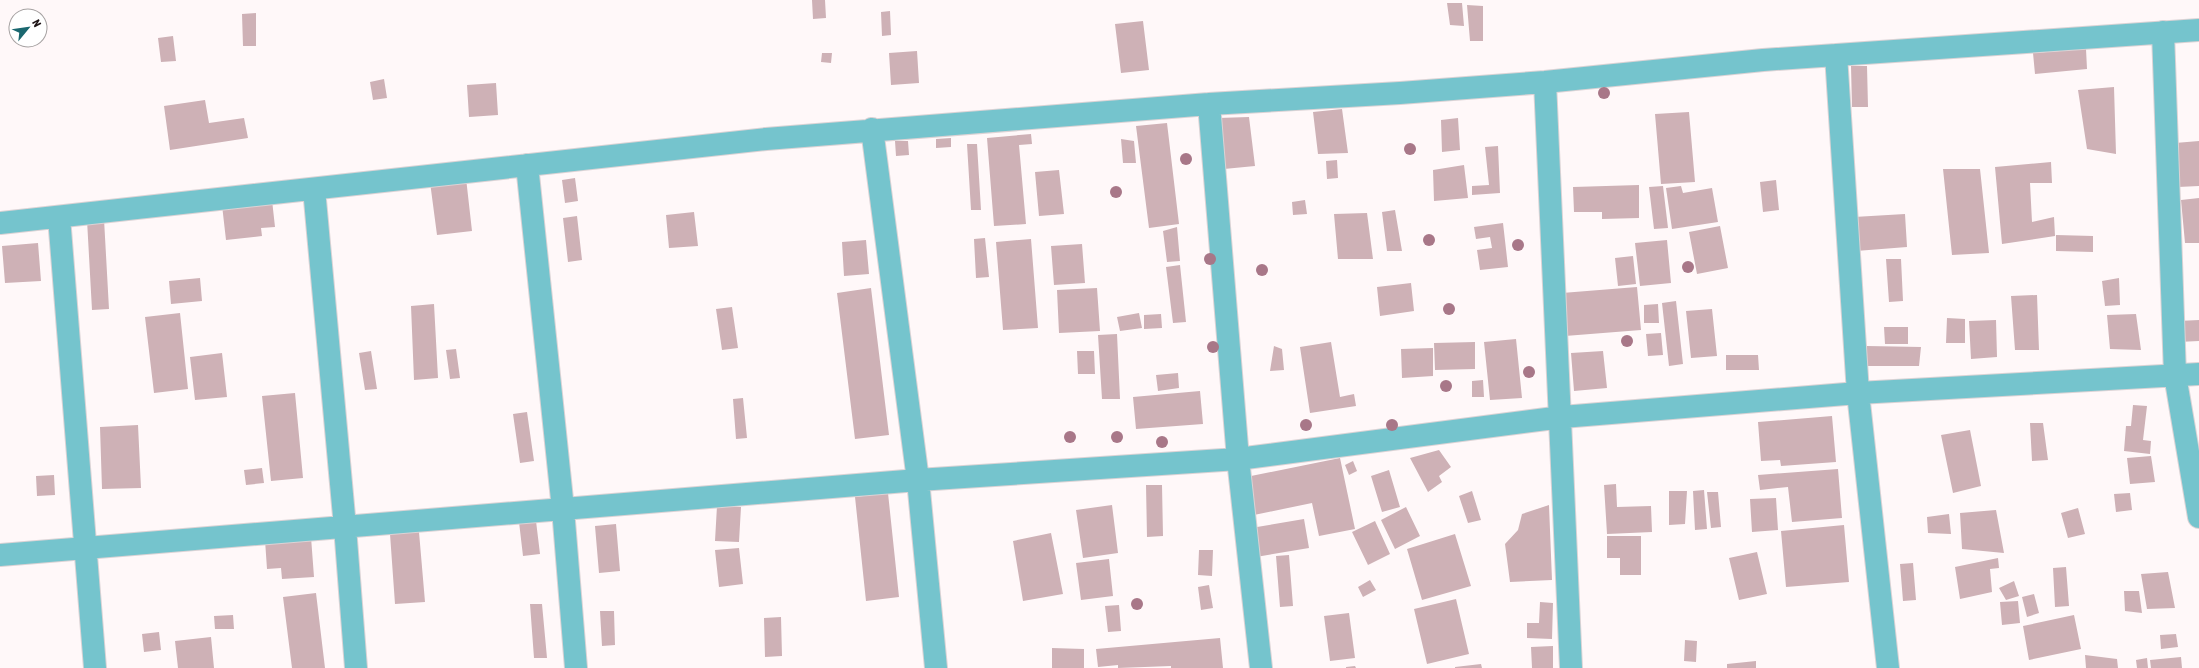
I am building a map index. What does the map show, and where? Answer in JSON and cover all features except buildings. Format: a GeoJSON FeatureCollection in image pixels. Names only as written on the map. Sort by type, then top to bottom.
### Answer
{"type":"FeatureCollection","features":[{"type":"Feature","properties":{"kind":"street"},"geometry":{"type":"LineString","coordinates":[[0,223],[766,139],[1209,104],[1400,93],[1545,82],[1836,55],[2199,30]]}},
{"type":"Feature","properties":{"kind":"street"},"geometry":{"type":"LineString","coordinates":[[2164,32],[2175,375],[2199,517]]}},
{"type":"Feature","properties":{"kind":"street"},"geometry":{"type":"LineString","coordinates":[[1836,55],[1858,394],[1888,668]]}},
{"type":"Feature","properties":{"kind":"street"},"geometry":{"type":"LineString","coordinates":[[1545,82],[1562,418],[1571,668]]}},
{"type":"Feature","properties":{"kind":"street"},"geometry":{"type":"LineString","coordinates":[[1209,104],[1238,459],[1261,668]]}},
{"type":"Feature","properties":{"kind":"street"},"geometry":{"type":"LineString","coordinates":[[872,130],[918,480],[936,668]]}},
{"type":"Feature","properties":{"kind":"street"},"geometry":{"type":"LineString","coordinates":[[528,165],[563,508],[576,668]]}},
{"type":"Feature","properties":{"kind":"street"},"geometry":{"type":"LineString","coordinates":[[314,189],[345,527],[356,668]]}},
{"type":"Feature","properties":{"kind":"street"},"geometry":{"type":"LineString","coordinates":[[59,217],[84,548],[95,668]]}},
{"type":"Feature","properties":{"kind":"street"},"geometry":{"type":"LineString","coordinates":[[0,555],[918,480],[1238,459],[1562,418],[1858,394],[2199,374]]}}]}
